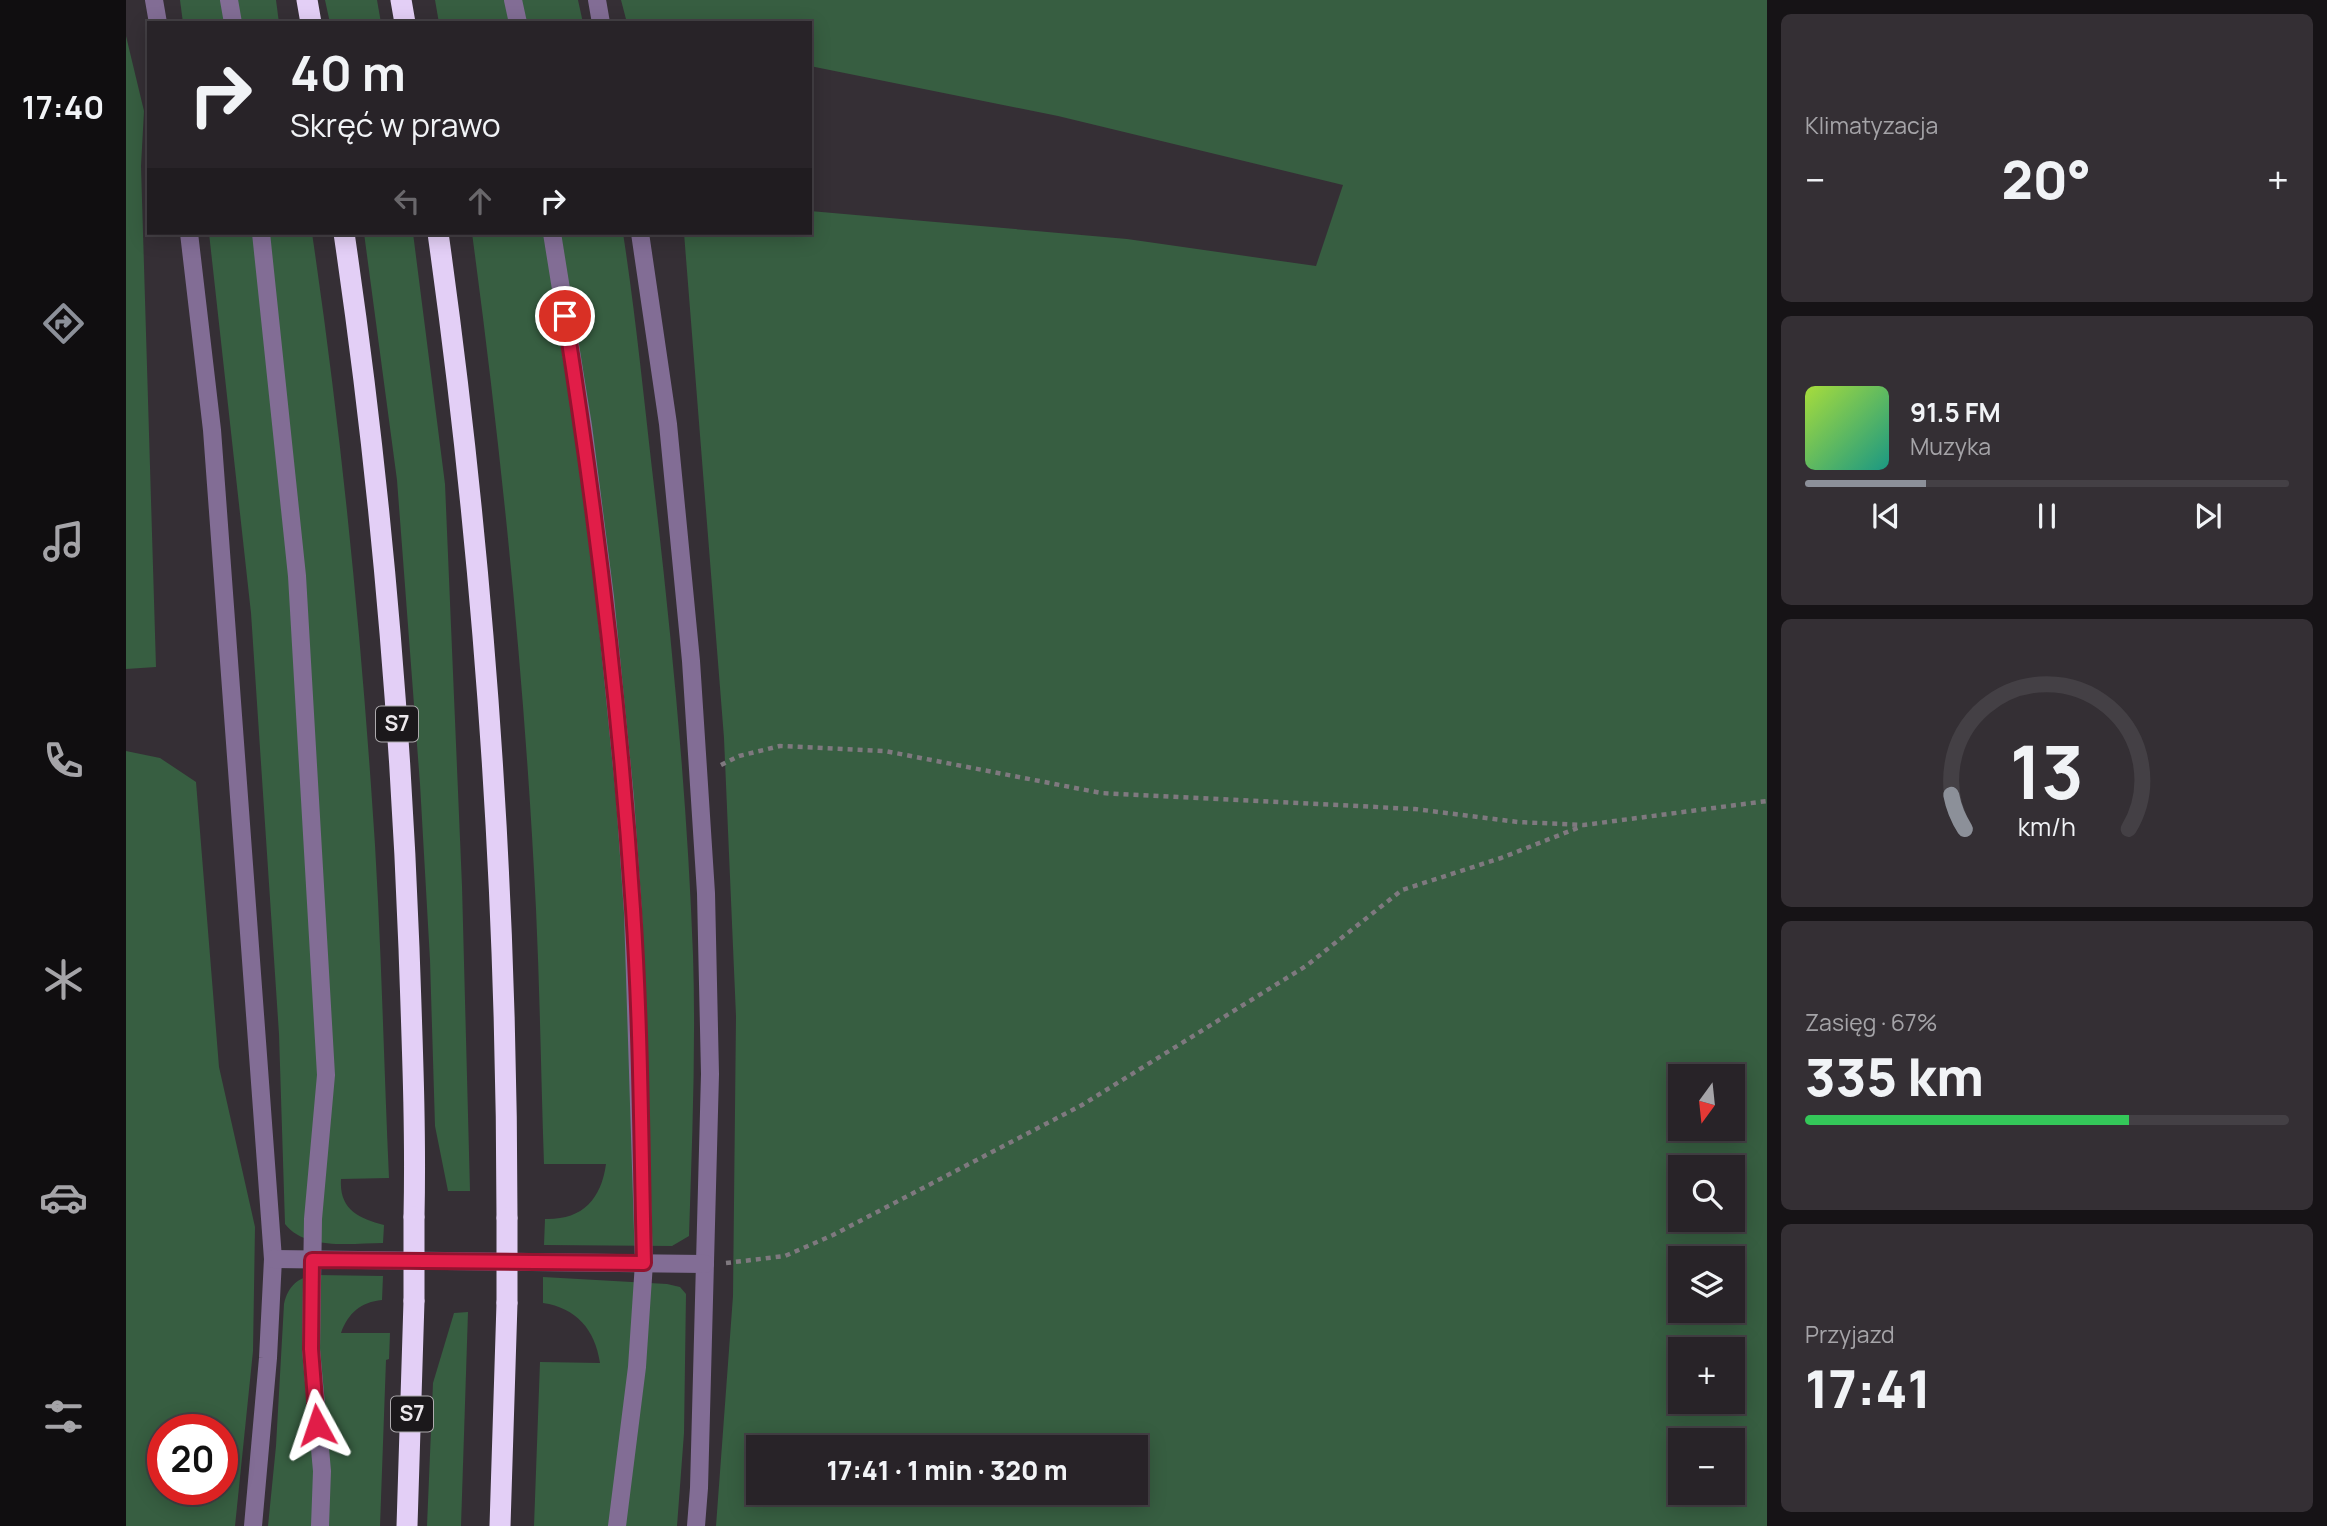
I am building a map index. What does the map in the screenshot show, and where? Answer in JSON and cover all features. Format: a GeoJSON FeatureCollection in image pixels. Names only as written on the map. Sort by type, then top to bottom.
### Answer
{"type":"FeatureCollection","features":[{"type":"Feature","properties":{"kind":"highway"},"geometry":{"type":"LineString","coordinates":[[307,0],[311,21]]}},
{"type":"Feature","properties":{"kind":"highway"},"geometry":{"type":"LineString","coordinates":[[401,0],[405,21]]}},
{"type":"Feature","properties":{"kind":"highway","name":"S7"},"geometry":{"type":"LineString","coordinates":[[344,235],[359,334],[387,585],[405,850],[413,1065],[414,1217],[407,1526]]}},
{"type":"Feature","properties":{"kind":"highway"},"geometry":{"type":"LineString","coordinates":[[438,235],[474,521],[494,769],[505,1014],[508,1218],[500,1526]]}},
{"type":"Feature","properties":{"kind":"street"},"geometry":{"type":"LineString","coordinates":[[153,0],[158,21]]}},
{"type":"Feature","properties":{"kind":"street"},"geometry":{"type":"LineString","coordinates":[[229,0],[233,21]]}},
{"type":"Feature","properties":{"kind":"street"},"geometry":{"type":"LineString","coordinates":[[513,0],[518,21]]}},
{"type":"Feature","properties":{"kind":"street"},"geometry":{"type":"LineString","coordinates":[[597,0],[601,21]]}},
{"type":"Feature","properties":{"kind":"street"},"geometry":{"type":"LineString","coordinates":[[189,235],[212,430],[273,1259],[268,1358],[253,1526]]}},
{"type":"Feature","properties":{"kind":"street"},"geometry":{"type":"LineString","coordinates":[[261,235],[297,576],[326,1075],[312,1260],[311,1349],[322,1471],[320,1526]]}},
{"type":"Feature","properties":{"kind":"street"},"geometry":{"type":"LineString","coordinates":[[552,235],[583,426],[600,557],[625,798],[633,913],[644,1263],[637,1367],[617,1526]]}},
{"type":"Feature","properties":{"kind":"street"},"geometry":{"type":"LineString","coordinates":[[640,235],[668,424],[691,661],[706,893],[710,1074],[696,1526]]}},
{"type":"Feature","properties":{"kind":"street"},"geometry":{"type":"LineString","coordinates":[[273,1259],[705,1264]]}},
{"type":"Feature","properties":{"kind":"path"},"geometry":{"type":"LineString","coordinates":[[698,777],[739,756],[779,746],[885,751],[1101,793],[1415,809],[1518,821],[1584,825],[1767,802]]}},
{"type":"Feature","properties":{"kind":"path"},"geometry":{"type":"LineString","coordinates":[[705,1264],[740,1263],[785,1256],[833,1235],[1082,1105],[1306,966],[1402,890],[1501,858],[1584,825]]}},
{"type":"Feature","properties":{"kind":"green space"},"geometry":{"type":"Polygon","coordinates":[[[180,0],[276,0],[279,21],[183,21],[180,0]]]}},
{"type":"Feature","properties":{"kind":"green space"},"geometry":{"type":"Polygon","coordinates":[[[325,0],[377,0],[381,21],[330,21],[325,0]]]}},
{"type":"Feature","properties":{"kind":"green space"},"geometry":{"type":"Polygon","coordinates":[[[435,0],[578,0],[583,21],[439,21],[435,0]]]}},
{"type":"Feature","properties":{"kind":"green space"},"geometry":{"type":"Polygon","coordinates":[[[621,0],[1767,0],[1767,1526],[716,1526],[733,1296],[736,1016],[724,738],[684,235],[812,235],[812,211],[1127,239],[1316,266],[1343,185],[1058,116],[812,66],[812,21],[626,21],[621,0]]]}},
{"type":"Feature","properties":{"kind":"green space"},"geometry":{"type":"Polygon","coordinates":[[[126,36],[144,111],[141,166],[156,667],[126,669],[126,36]]]}},
{"type":"Feature","properties":{"kind":"green space"},"geometry":{"type":"Polygon","coordinates":[[[209,235],[312,235],[339,440],[366,717],[377,884],[389,1178],[341,1179],[341,1189],[343,1198],[352,1211],[384,1225],[383,1243],[317,1242],[294,1233],[285,1224],[279,1034],[251,613],[209,235]]]}},
{"type":"Feature","properties":{"kind":"green space"},"geometry":{"type":"Polygon","coordinates":[[[364,235],[413,235],[445,484],[462,886],[470,1191],[448,1191],[435,1126],[430,960],[420,784],[397,480],[364,235]]]}},
{"type":"Feature","properties":{"kind":"green space"},"geometry":{"type":"Polygon","coordinates":[[[472,235],[623,235],[666,590],[682,772],[693,955],[689,1236],[672,1246],[544,1245],[545,1219],[569,1216],[588,1205],[600,1188],[606,1164],[544,1164],[536,909],[526,740],[493,401],[472,235]]]}},
{"type":"Feature","properties":{"kind":"green space"},"geometry":{"type":"Polygon","coordinates":[[[126,751],[160,758],[196,782],[219,1067],[255,1227],[253,1351],[238,1497],[238,1414],[147,1414],[147,1505],[237,1505],[235,1526],[126,1526],[126,751]]]}},
{"type":"Feature","properties":{"kind":"green space"},"geometry":{"type":"Polygon","coordinates":[[[316,1275],[383,1276],[382,1300],[368,1303],[356,1310],[341,1333],[390,1333],[389,1359],[386,1360],[380,1526],[268,1526],[276,1446],[284,1304],[295,1283],[316,1275]]]}},
{"type":"Feature","properties":{"kind":"green space"},"geometry":{"type":"Polygon","coordinates":[[[543,1277],[667,1284],[680,1287],[686,1294],[684,1433],[677,1526],[534,1526],[540,1362],[600,1363],[594,1340],[582,1322],[565,1310],[543,1303],[543,1277]]]}},
{"type":"Feature","properties":{"kind":"green space"},"geometry":{"type":"Polygon","coordinates":[[[468,1312],[461,1526],[427,1526],[433,1383],[454,1313],[468,1312]]]}},
{"type":"Feature","properties":{"kind":"route"},"geometry":{"type":"LineString","coordinates":[[317,1425],[311,1349],[312,1260],[644,1263],[633,913],[625,798],[605,597],[583,426],[565,316]]}}]}
